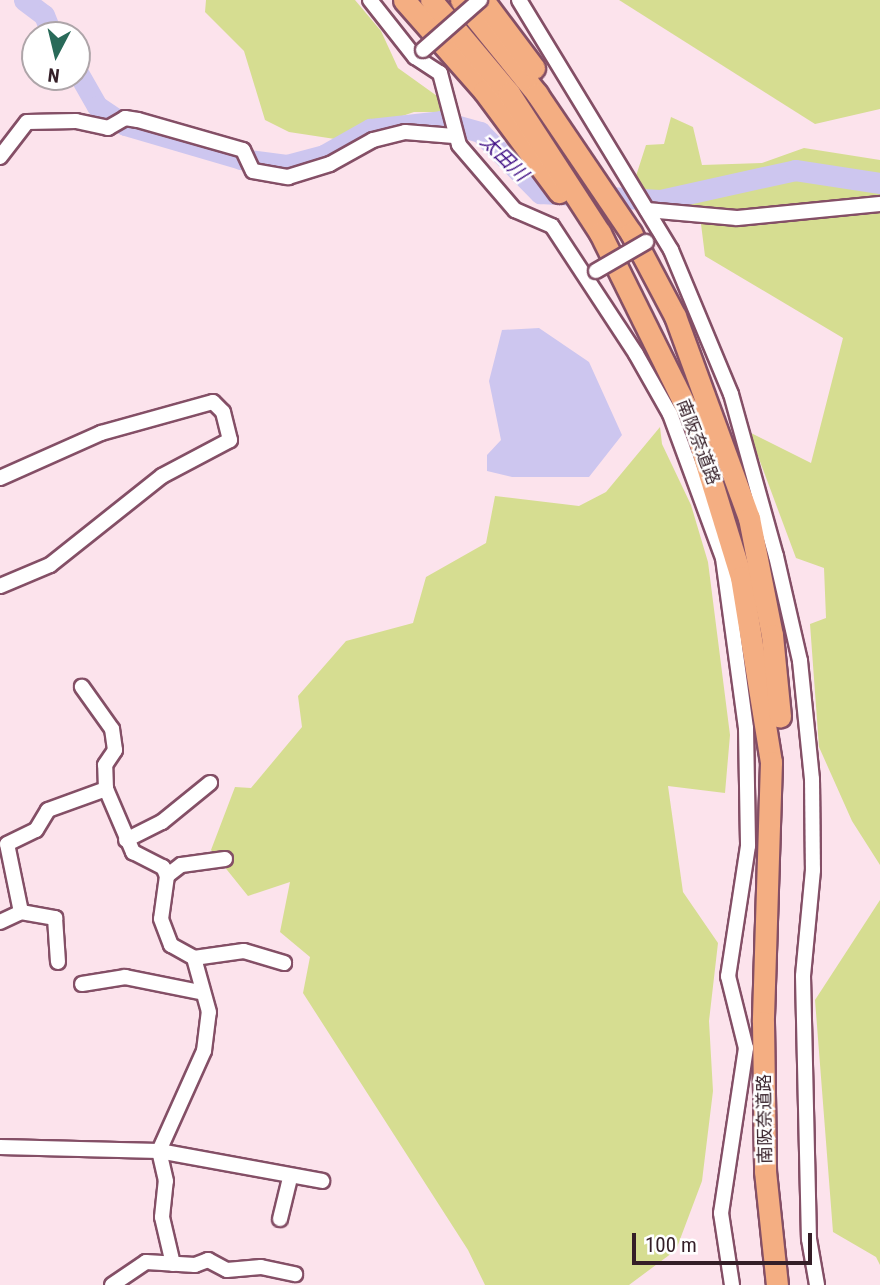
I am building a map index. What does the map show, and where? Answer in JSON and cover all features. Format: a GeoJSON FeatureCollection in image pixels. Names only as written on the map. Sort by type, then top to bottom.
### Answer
{"type":"FeatureCollection","features":[{"type":"Feature","properties":{"kind":"highway"},"geometry":{"type":"LineString","coordinates":[[404,0],[506,119],[631,294]]}},
{"type":"Feature","properties":{"kind":"highway","name":"南阪奈道路"},"geometry":{"type":"LineString","coordinates":[[431,0],[523,114],[600,233],[693,421],[741,577],[771,762],[767,952]]}},
{"type":"Feature","properties":{"kind":"highway","name":"南阪奈道路"},"geometry":{"type":"LineString","coordinates":[[461,0],[537,94],[638,238],[700,373],[749,518],[772,635],[781,758],[763,1022],[765,1171],[777,1285]]}},
{"type":"Feature","properties":{"kind":"highway"},"geometry":{"type":"LineString","coordinates":[[482,0],[595,159],[638,238]]}},
{"type":"Feature","properties":{"kind":"street"},"geometry":{"type":"LineString","coordinates":[[370,0],[440,73],[448,88],[454,136],[515,209],[552,226],[589,274],[670,414],[723,558],[746,728],[748,846],[728,976],[746,1048],[721,1213],[732,1285]]}},
{"type":"Feature","properties":{"kind":"street"},"geometry":{"type":"LineString","coordinates":[[419,54],[482,0]]}},
{"type":"Feature","properties":{"kind":"street"},"geometry":{"type":"LineString","coordinates":[[519,0],[647,210],[731,394],[800,661],[814,846],[803,976],[809,1239],[817,1285]]}},
{"type":"Feature","properties":{"kind":"street"},"geometry":{"type":"LineString","coordinates":[[0,157],[27,122],[76,121],[108,128],[125,118],[138,120],[195,141],[243,150],[253,171],[288,177],[330,164],[373,139],[405,132],[454,136]]}},
{"type":"Feature","properties":{"kind":"street"},"geometry":{"type":"LineString","coordinates":[[647,210],[737,218],[880,204]]}},
{"type":"Feature","properties":{"kind":"street"},"geometry":{"type":"LineString","coordinates":[[589,274],[638,238],[660,235]]}},
{"type":"Feature","properties":{"kind":"street"},"geometry":{"type":"LineString","coordinates":[[0,478],[101,433],[213,402],[223,412],[230,440],[162,476],[50,565],[0,586]]}},
{"type":"Feature","properties":{"kind":"street"},"geometry":{"type":"LineString","coordinates":[[82,687],[112,729],[115,750],[105,765],[106,789],[126,840],[133,852],[163,867],[167,876],[161,919],[171,945],[194,958],[244,951],[284,962]]}},
{"type":"Feature","properties":{"kind":"street"},"geometry":{"type":"LineString","coordinates":[[126,840],[162,822],[210,783]]}},
{"type":"Feature","properties":{"kind":"street"},"geometry":{"type":"LineString","coordinates":[[22,912],[7,844],[36,830],[48,810],[106,789]]}},
{"type":"Feature","properties":{"kind":"street"},"geometry":{"type":"LineString","coordinates":[[167,876],[181,865],[225,859]]}},
{"type":"Feature","properties":{"kind":"street"},"geometry":{"type":"LineString","coordinates":[[0,922],[22,912],[55,918],[58,962]]}},
{"type":"Feature","properties":{"kind":"street"},"geometry":{"type":"LineString","coordinates":[[173,1264],[162,1217],[166,1181],[159,1152],[204,1051],[209,1012],[200,992],[194,958]]}},
{"type":"Feature","properties":{"kind":"street"},"geometry":{"type":"LineString","coordinates":[[82,984],[151,978],[200,992]]}},
{"type":"Feature","properties":{"kind":"street"},"geometry":{"type":"LineString","coordinates":[[0,1147],[159,1152],[290,1178],[322,1181]]}},
{"type":"Feature","properties":{"kind":"street"},"geometry":{"type":"LineString","coordinates":[[280,1219],[290,1178]]}},
{"type":"Feature","properties":{"kind":"street"},"geometry":{"type":"LineString","coordinates":[[112,1285],[146,1262],[173,1264],[208,1260],[227,1270],[261,1267],[295,1274]]}},
{"type":"Feature","properties":{"kind":"green space"},"geometry":{"type":"Polygon","coordinates":[[[206,0],[355,0],[381,31],[398,68],[444,101],[440,112],[414,112],[335,139],[289,132],[265,120],[244,51],[205,12],[206,0]]]}},
{"type":"Feature","properties":{"kind":"green space"},"geometry":{"type":"Polygon","coordinates":[[[619,0],[880,0],[880,109],[815,124],[619,0]]]}},
{"type":"Feature","properties":{"kind":"green space"},"geometry":{"type":"Polygon","coordinates":[[[671,117],[693,127],[702,165],[762,163],[804,148],[880,160],[880,865],[852,821],[819,747],[810,624],[826,618],[824,568],[796,558],[749,432],[811,463],[843,338],[705,256],[699,208],[655,210],[635,179],[646,145],[664,144],[671,117]]]}},
{"type":"Feature","properties":{"kind":"green space"},"geometry":{"type":"Polygon","coordinates":[[[660,427],[662,444],[691,505],[708,562],[730,735],[725,793],[668,786],[683,892],[718,943],[709,1021],[713,1091],[702,1181],[676,1250],[629,1285],[485,1285],[468,1250],[303,993],[310,957],[280,932],[290,882],[248,896],[211,850],[235,787],[251,788],[302,727],[298,696],[346,641],[413,623],[426,577],[486,543],[495,496],[579,506],[606,492],[660,427]]]}},
{"type":"Feature","properties":{"kind":"green space"},"geometry":{"type":"Polygon","coordinates":[[[880,900],[880,1265],[876,1257],[833,1232],[815,1000],[880,900]]]}},
{"type":"Feature","properties":{"kind":"shaded area"},"geometry":{"type":"Polygon","coordinates":[[[539,328],[589,362],[622,435],[589,477],[512,477],[487,471],[487,455],[501,440],[489,381],[502,330],[539,328]]]}},
{"type":"Feature","properties":{"kind":"waterway","name":"太田川"},"geometry":{"type":"LineString","coordinates":[[24,0],[44,15],[46,21]]}},
{"type":"Feature","properties":{"kind":"waterway","name":"太田川"},"geometry":{"type":"LineString","coordinates":[[88,91],[97,106],[125,125],[241,159],[287,165],[324,155],[370,129],[441,121],[480,132],[540,193],[660,200],[795,170],[880,183]]}}]}
